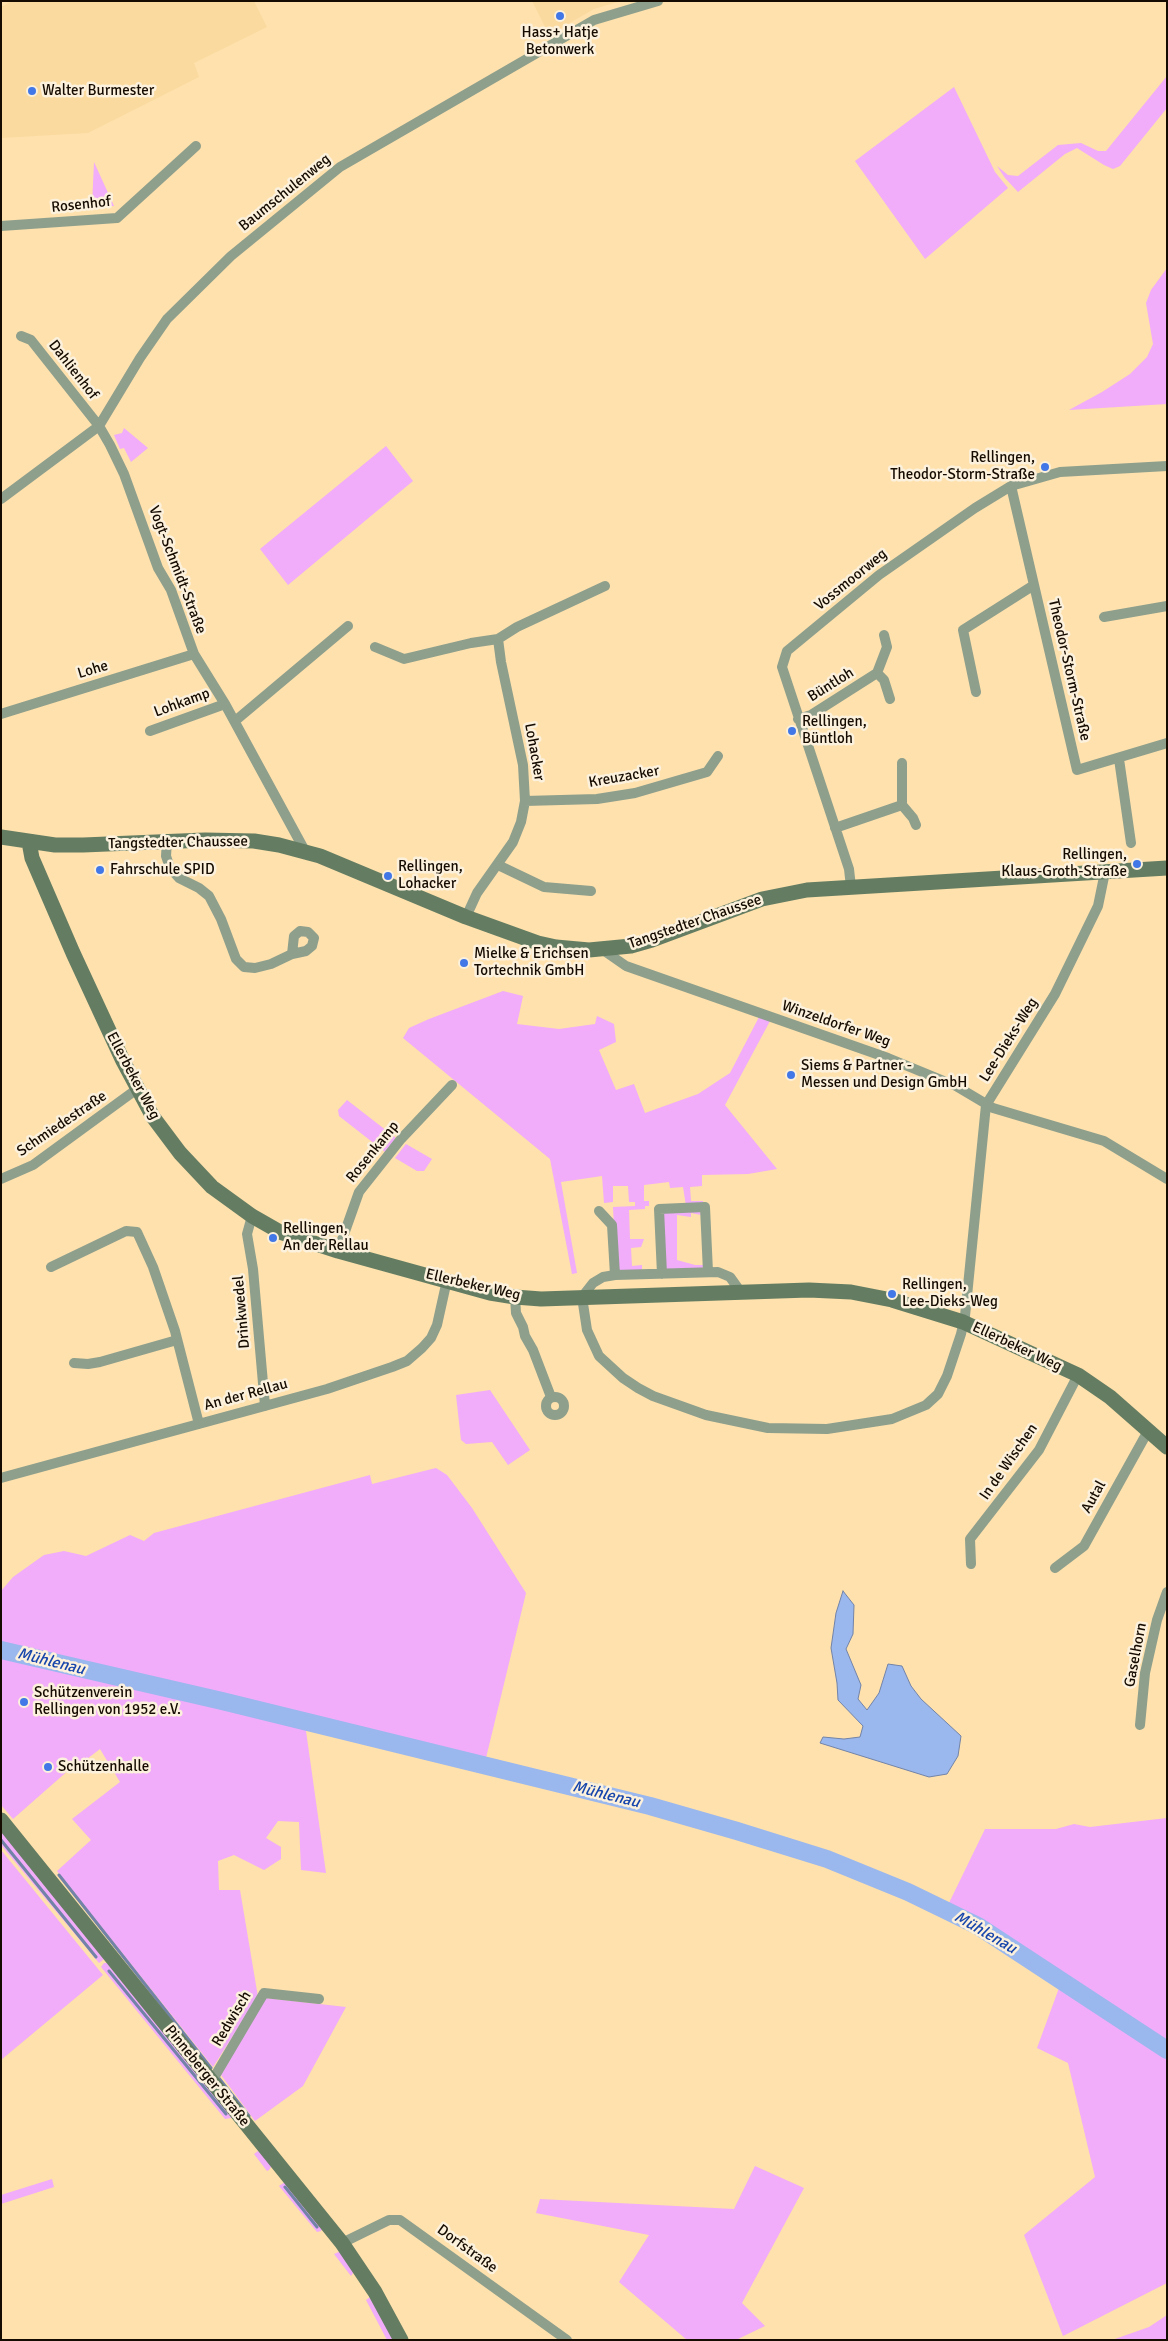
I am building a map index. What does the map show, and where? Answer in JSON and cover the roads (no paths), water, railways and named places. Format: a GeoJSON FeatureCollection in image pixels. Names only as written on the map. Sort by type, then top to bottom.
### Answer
{"type":"FeatureCollection","features":[{"type":"Feature","properties":{"kind":"main road","name":"Tangstedter Chaussee"},"geometry":{"type":"LineString","coordinates":[[1,837],[29,842],[83,845],[167,841],[254,841],[305,850],[466,917],[556,948],[603,950],[652,940],[762,899],[807,890],[1167,868]]}},
{"type":"Feature","properties":{"kind":"main road","name":"Ellerbeker Weg"},"geometry":{"type":"LineString","coordinates":[[29,842],[32,858],[56,916],[137,1090],[170,1140],[190,1165],[212,1187],[252,1216],[280,1232],[338,1251],[490,1293],[515,1297],[541,1299],[809,1290],[851,1292],[916,1307],[964,1322],[1078,1376],[1110,1397],[1167,1447]]}},
{"type":"Feature","properties":{"kind":"main road","name":"Pinneberger Straße"},"geometry":{"type":"LineString","coordinates":[[1,1820],[342,2243],[375,2292],[401,2340]]}},
{"type":"Feature","properties":{"kind":"street","name":"Baumschulenweg"},"geometry":{"type":"LineString","coordinates":[[1,499],[99,426],[140,358],[166,320],[245,245],[340,167],[594,20],[658,1]]}},
{"type":"Feature","properties":{"kind":"street","name":"Rosenhof"},"geometry":{"type":"LineString","coordinates":[[1,226],[118,218],[196,146]]}},
{"type":"Feature","properties":{"kind":"street","name":"Dahlienhof"},"geometry":{"type":"LineString","coordinates":[[21,336],[31,340],[99,426]]}},
{"type":"Feature","properties":{"kind":"street","name":"Vogt-Schmidt-Straße"},"geometry":{"type":"LineString","coordinates":[[99,426],[124,474],[149,545],[158,568],[171,590],[194,654],[225,704],[305,850]]}},
{"type":"Feature","properties":{"kind":"street","name":"Vossmoorweg"},"geometry":{"type":"LineString","coordinates":[[851,887],[849,868],[782,667],[788,651],[879,575],[975,508],[1011,486],[1060,472],[1167,466]]}},
{"type":"Feature","properties":{"kind":"street","name":"Theodor-Storm-Straße"},"geometry":{"type":"LineString","coordinates":[[1011,486],[1077,770],[1119,759],[1167,743]]}},
{"type":"Feature","properties":{"kind":"street"},"geometry":{"type":"LineString","coordinates":[[976,692],[963,630],[1034,585]]}},
{"type":"Feature","properties":{"kind":"street"},"geometry":{"type":"LineString","coordinates":[[375,647],[404,659],[471,643],[498,639],[517,627],[606,586]]}},
{"type":"Feature","properties":{"kind":"street"},"geometry":{"type":"LineString","coordinates":[[1104,617],[1167,606]]}},
{"type":"Feature","properties":{"kind":"street"},"geometry":{"type":"LineString","coordinates":[[234,721],[348,626]]}},
{"type":"Feature","properties":{"kind":"street","name":"Büntloh"},"geometry":{"type":"LineString","coordinates":[[798,719],[811,715],[877,673],[887,647],[884,635]]}},
{"type":"Feature","properties":{"kind":"street","name":"Lohacker"},"geometry":{"type":"LineString","coordinates":[[466,917],[477,893],[513,842],[521,822],[525,801],[523,765],[501,662],[498,639]]}},
{"type":"Feature","properties":{"kind":"street","name":"Lohe"},"geometry":{"type":"LineString","coordinates":[[1,714],[194,654]]}},
{"type":"Feature","properties":{"kind":"street","name":"Büntloh"},"geometry":{"type":"LineString","coordinates":[[877,673],[884,680],[890,699]]}},
{"type":"Feature","properties":{"kind":"street","name":"Lohkamp"},"geometry":{"type":"LineString","coordinates":[[150,731],[225,704]]}},
{"type":"Feature","properties":{"kind":"street","name":"Kreuzacker"},"geometry":{"type":"LineString","coordinates":[[525,801],[596,799],[635,793],[707,772],[718,756]]}},
{"type":"Feature","properties":{"kind":"street"},"geometry":{"type":"LineString","coordinates":[[1119,759],[1131,843]]}},
{"type":"Feature","properties":{"kind":"street"},"geometry":{"type":"LineString","coordinates":[[902,763],[902,805],[913,818],[916,825]]}},
{"type":"Feature","properties":{"kind":"street"},"geometry":{"type":"LineString","coordinates":[[836,828],[902,805]]}},
{"type":"Feature","properties":{"kind":"street"},"geometry":{"type":"LineString","coordinates":[[167,841],[166,856],[170,868],[178,878],[199,888],[210,896],[236,959],[244,967],[255,968],[271,964],[292,954]]}},
{"type":"Feature","properties":{"kind":"street"},"geometry":{"type":"LineString","coordinates":[[498,865],[544,887],[591,891]]}},
{"type":"Feature","properties":{"kind":"street","name":"Lee-Dieks-Weg"},"geometry":{"type":"LineString","coordinates":[[582,1297],[587,1330],[600,1356],[623,1378],[653,1396],[687,1409],[725,1420],[768,1428],[827,1429],[892,1419],[926,1405],[938,1394],[947,1376],[964,1322],[986,1105],[1055,994],[1098,906],[1106,872]]}},
{"type":"Feature","properties":{"kind":"street","name":"Winzeldorfer Weg"},"geometry":{"type":"LineString","coordinates":[[603,950],[626,966],[888,1058],[956,1086],[986,1105],[1104,1141],[1167,1179]]}},
{"type":"Feature","properties":{"kind":"street","name":"Rosenkamp"},"geometry":{"type":"LineString","coordinates":[[338,1251],[359,1192],[401,1139],[452,1085]]}},
{"type":"Feature","properties":{"kind":"street","name":"Schmiedestraße"},"geometry":{"type":"LineString","coordinates":[[1,1179],[33,1165],[137,1090]]}},
{"type":"Feature","properties":{"kind":"street"},"geometry":{"type":"LineString","coordinates":[[662,1274],[659,1209],[705,1208],[708,1272]]}},
{"type":"Feature","properties":{"kind":"street"},"geometry":{"type":"LineString","coordinates":[[598,1211],[612,1225],[615,1275]]}},
{"type":"Feature","properties":{"kind":"street","name":"Drinkwedel"},"geometry":{"type":"LineString","coordinates":[[252,1216],[247,1234],[254,1277],[266,1406]]}},
{"type":"Feature","properties":{"kind":"street"},"geometry":{"type":"LineString","coordinates":[[51,1267],[126,1231],[137,1232],[153,1267],[178,1340],[199,1424]]}},
{"type":"Feature","properties":{"kind":"street"},"geometry":{"type":"LineString","coordinates":[[582,1297],[593,1283],[603,1277],[615,1275],[725,1273],[740,1291]]}},
{"type":"Feature","properties":{"kind":"street","name":"An der Rellau"},"geometry":{"type":"LineString","coordinates":[[1,1478],[368,1377],[407,1360],[422,1348],[434,1331],[447,1280]]}},
{"type":"Feature","properties":{"kind":"street"},"geometry":{"type":"LineString","coordinates":[[515,1297],[516,1313],[523,1326],[524,1336],[533,1350],[551,1397]]}},
{"type":"Feature","properties":{"kind":"street"},"geometry":{"type":"LineString","coordinates":[[74,1363],[88,1364],[100,1362],[178,1340]]}},
{"type":"Feature","properties":{"kind":"street","name":"In de Wischen"},"geometry":{"type":"LineString","coordinates":[[971,1564],[970,1539],[1011,1489],[1039,1450],[1078,1376]]}},
{"type":"Feature","properties":{"kind":"street","name":"Autal"},"geometry":{"type":"LineString","coordinates":[[1055,1568],[1084,1546],[1148,1431]]}},
{"type":"Feature","properties":{"kind":"street","name":"Gaselhorn"},"geometry":{"type":"LineString","coordinates":[[1140,1724],[1145,1673],[1157,1620],[1167,1592]]}},
{"type":"Feature","properties":{"kind":"street","name":"Redwisch"},"geometry":{"type":"LineString","coordinates":[[212,2081],[264,1993],[319,1999]]}},
{"type":"Feature","properties":{"kind":"street","name":"Dorfstraße"},"geometry":{"type":"LineString","coordinates":[[342,2243],[390,2220],[400,2220],[567,2340]]}},
{"type":"Feature","properties":{"kind":"water"},"geometry":{"type":"Polygon","coordinates":[[[843,1591],[854,1605],[853,1634],[846,1649],[861,1685],[858,1699],[867,1710],[879,1693],[888,1664],[902,1666],[911,1686],[921,1699],[961,1736],[958,1756],[947,1774],[929,1777],[820,1743],[823,1737],[844,1739],[860,1737],[863,1726],[838,1700],[831,1648],[836,1613],[843,1591]]]}},
{"type":"Feature","properties":{"kind":"waterway","name":"Mühlenau"},"geometry":{"type":"LineString","coordinates":[[1,1650],[222,1701],[650,1806],[827,1859],[908,1892],[978,1926],[1167,2050]]}},
{"type":"Feature","properties":{"kind":"waterway"},"geometry":{"type":"LineString","coordinates":[[1,1840],[96,1957]]}},
{"type":"Feature","properties":{"kind":"waterway"},"geometry":{"type":"LineString","coordinates":[[59,1875],[211,2068]]}},
{"type":"Feature","properties":{"kind":"waterway"},"geometry":{"type":"LineString","coordinates":[[109,1971],[226,2114]]}},
{"type":"Feature","properties":{"kind":"waterway"},"geometry":{"type":"LineString","coordinates":[[218,2077],[249,2116]]}},
{"type":"Feature","properties":{"kind":"waterway"},"geometry":{"type":"LineString","coordinates":[[285,2187],[317,2227]]}},
{"type":"Feature","properties":{"kind":"place","name":"Hass+ Hatje Betonwerk"},"geometry":{"type":"Point","coordinates":[560,16]}},
{"type":"Feature","properties":{"kind":"place","name":"Walter Burmester"},"geometry":{"type":"Point","coordinates":[32,91]}},
{"type":"Feature","properties":{"kind":"place","name":"Rellingen, Theodor-Storm-Straße"},"geometry":{"type":"Point","coordinates":[1045,467]}},
{"type":"Feature","properties":{"kind":"place","name":"Rellingen, Büntloh"},"geometry":{"type":"Point","coordinates":[792,731]}},
{"type":"Feature","properties":{"kind":"place","name":"Rellingen, Klaus-Groth-Straße"},"geometry":{"type":"Point","coordinates":[1137,864]}},
{"type":"Feature","properties":{"kind":"place","name":"Fahrschule SPID"},"geometry":{"type":"Point","coordinates":[100,870]}},
{"type":"Feature","properties":{"kind":"place","name":"Rellingen, Lohacker"},"geometry":{"type":"Point","coordinates":[388,876]}},
{"type":"Feature","properties":{"kind":"place","name":"Mielke & Erichsen Tortechnik GmbH"},"geometry":{"type":"Point","coordinates":[464,963]}},
{"type":"Feature","properties":{"kind":"place","name":"Siems & Partner - Messen und Design GmbH"},"geometry":{"type":"Point","coordinates":[791,1075]}},
{"type":"Feature","properties":{"kind":"place","name":"Rellingen, An der Rellau"},"geometry":{"type":"Point","coordinates":[273,1238]}},
{"type":"Feature","properties":{"kind":"place","name":"Rellingen, Lee-Dieks-Weg"},"geometry":{"type":"Point","coordinates":[892,1294]}},
{"type":"Feature","properties":{"kind":"place","name":"Schützenverein Rellingen von 1952 e.V."},"geometry":{"type":"Point","coordinates":[24,1702]}},
{"type":"Feature","properties":{"kind":"place","name":"Schützenhalle"},"geometry":{"type":"Point","coordinates":[48,1767]}}]}
